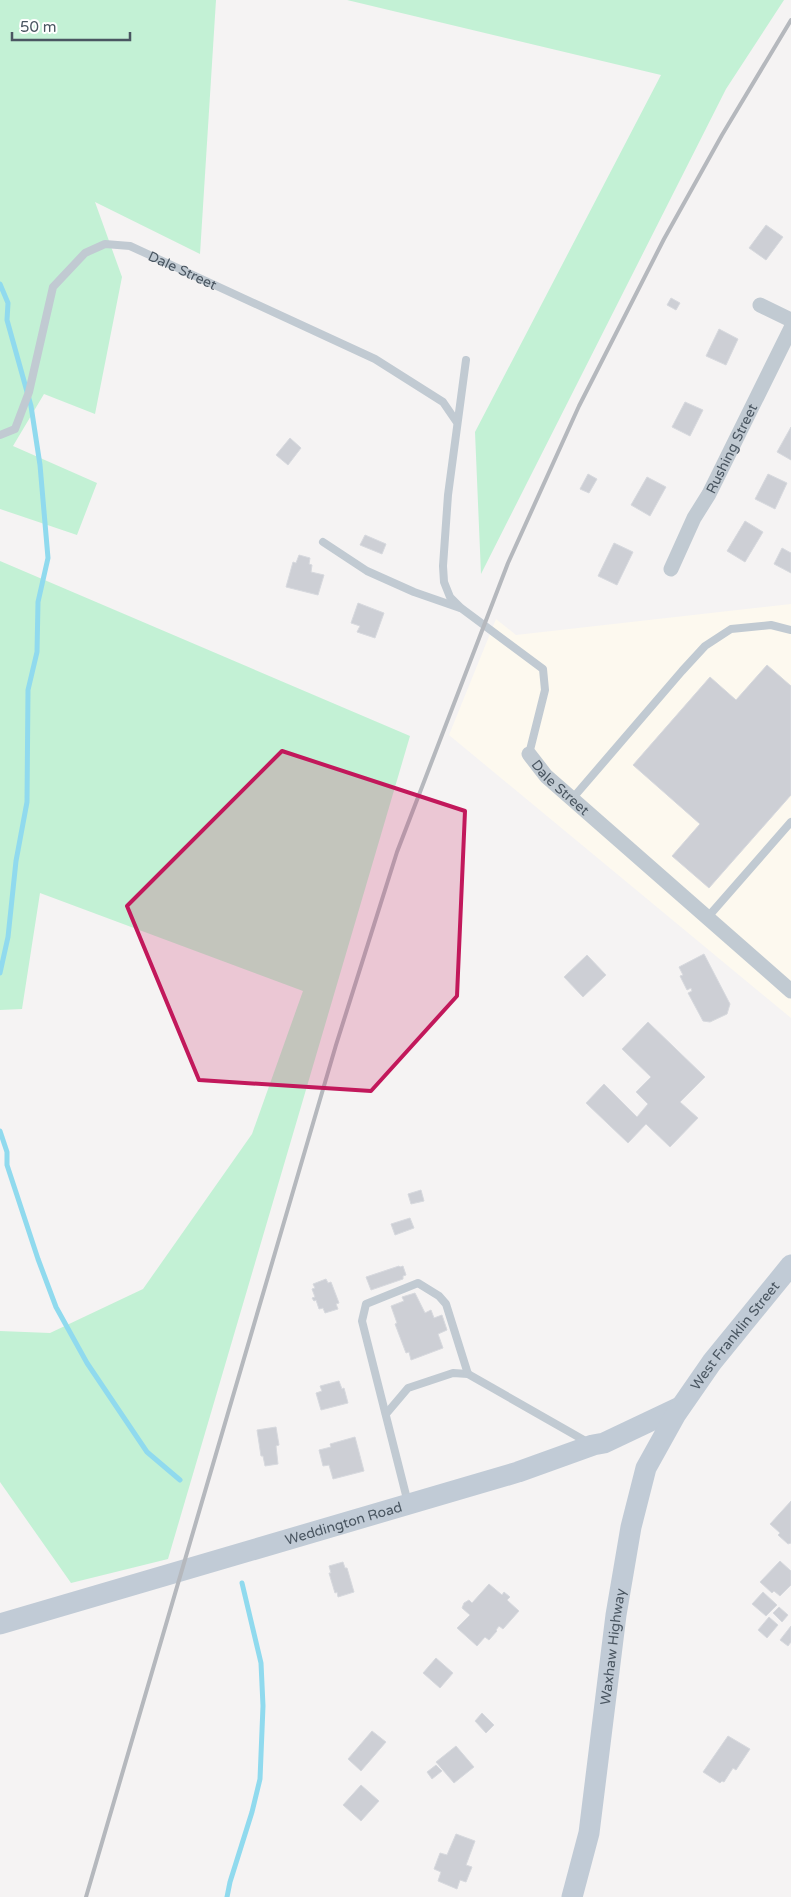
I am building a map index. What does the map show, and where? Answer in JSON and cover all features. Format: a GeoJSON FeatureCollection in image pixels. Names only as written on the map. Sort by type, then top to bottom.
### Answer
{"type":"FeatureCollection","features":[{"type":"Feature","properties":{"kind":"main road","name":"West Franklin Street"},"geometry":{"type":"LineString","coordinates":[[680,1407],[715,1358],[791,1264]]}},
{"type":"Feature","properties":{"kind":"main road","name":"Weddington Road"},"geometry":{"type":"LineString","coordinates":[[0,1624],[518,1472],[593,1445],[604,1443],[680,1407]]}},
{"type":"Feature","properties":{"kind":"main road","name":"Waxhaw Highway"},"geometry":{"type":"LineString","coordinates":[[572,1896],[588,1833],[616,1615],[631,1527],[646,1468],[680,1407]]}},
{"type":"Feature","properties":{"kind":"street"},"geometry":{"type":"LineString","coordinates":[[760,305],[791,320]]}},
{"type":"Feature","properties":{"kind":"street","name":"Rushing Street"},"geometry":{"type":"LineString","coordinates":[[671,569],[694,518],[709,494],[791,328]]}},
{"type":"Feature","properties":{"kind":"street","name":"Dale Street"},"geometry":{"type":"LineString","coordinates":[[529,754],[546,776],[791,991]]}},
{"type":"Feature","properties":{"kind":"lane","name":"Dale Street"},"geometry":{"type":"LineString","coordinates":[[0,435],[15,429],[29,392],[54,287],[85,253],[105,244],[130,246],[375,359],[443,402],[456,422]]}},
{"type":"Feature","properties":{"kind":"lane","name":"Dale Street"},"geometry":{"type":"LineString","coordinates":[[466,360],[456,422],[448,495],[443,566],[444,582],[450,597],[462,608],[543,669],[545,690],[529,754]]}},
{"type":"Feature","properties":{"kind":"lane"},"geometry":{"type":"LineString","coordinates":[[323,542],[367,572],[414,592],[462,608]]}},
{"type":"Feature","properties":{"kind":"lane"},"geometry":{"type":"LineString","coordinates":[[572,799],[682,671],[706,646],[731,629],[771,625],[791,630]]}},
{"type":"Feature","properties":{"kind":"lane"},"geometry":{"type":"LineString","coordinates":[[707,918],[791,822]]}},
{"type":"Feature","properties":{"kind":"lane"},"geometry":{"type":"LineString","coordinates":[[408,1505],[362,1321],[366,1304],[418,1284],[425,1286],[439,1296],[446,1304],[468,1374]]}},
{"type":"Feature","properties":{"kind":"lane"},"geometry":{"type":"LineString","coordinates":[[386,1414],[408,1388],[453,1373],[468,1374],[593,1445]]}},
{"type":"Feature","properties":{"kind":"highlighted area"},"geometry":{"type":"Polygon","coordinates":[[[282,751],[465,811],[457,996],[371,1091],[199,1080],[127,906],[282,751]]]}},
{"type":"Feature","properties":{"kind":"shaded area"},"geometry":{"type":"Polygon","coordinates":[[[791,604],[791,1018],[449,735],[496,619],[516,635],[791,604]]]}},
{"type":"Feature","properties":{"kind":"green space"},"geometry":{"type":"Polygon","coordinates":[[[0,0],[216,0],[200,254],[95,202],[122,277],[95,414],[44,394],[13,446],[97,483],[77,535],[0,509],[0,0]]]}},
{"type":"Feature","properties":{"kind":"green space"},"geometry":{"type":"Polygon","coordinates":[[[347,0],[784,0],[726,89],[481,574],[475,432],[661,75],[347,0]]]}},
{"type":"Feature","properties":{"kind":"green space"},"geometry":{"type":"Polygon","coordinates":[[[0,561],[410,736],[168,1559],[71,1583],[0,1482],[0,1331],[50,1333],[143,1289],[252,1134],[303,991],[40,893],[22,1009],[0,1010],[0,561]]]}},
{"type":"Feature","properties":{"kind":"building"},"geometry":{"type":"Polygon","coordinates":[[[766,225],[783,237],[766,260],[749,248],[766,225]]]}},
{"type":"Feature","properties":{"kind":"building"},"geometry":{"type":"Polygon","coordinates":[[[671,298],[680,303],[676,310],[667,305],[671,298]]]}},
{"type":"Feature","properties":{"kind":"building"},"geometry":{"type":"Polygon","coordinates":[[[719,329],[738,339],[726,365],[706,356],[719,329]]]}},
{"type":"Feature","properties":{"kind":"building"},"geometry":{"type":"Polygon","coordinates":[[[685,402],[703,410],[690,436],[672,427],[685,402]]]}},
{"type":"Feature","properties":{"kind":"building"},"geometry":{"type":"Polygon","coordinates":[[[791,427],[791,460],[777,452],[791,427]]]}},
{"type":"Feature","properties":{"kind":"building"},"geometry":{"type":"Polygon","coordinates":[[[290,438],[301,448],[288,465],[276,455],[290,438]]]}},
{"type":"Feature","properties":{"kind":"building"},"geometry":{"type":"Polygon","coordinates":[[[588,474],[597,479],[589,493],[580,489],[588,474]]]}},
{"type":"Feature","properties":{"kind":"building"},"geometry":{"type":"Polygon","coordinates":[[[768,474],[787,483],[775,509],[755,499],[768,474]]]}},
{"type":"Feature","properties":{"kind":"building"},"geometry":{"type":"Polygon","coordinates":[[[647,477],[666,487],[650,516],[631,505],[647,477]]]}},
{"type":"Feature","properties":{"kind":"building"},"geometry":{"type":"Polygon","coordinates":[[[745,521],[763,532],[745,562],[727,551],[745,521]]]}},
{"type":"Feature","properties":{"kind":"building"},"geometry":{"type":"Polygon","coordinates":[[[365,535],[386,544],[382,554],[360,545],[365,535]]]}},
{"type":"Feature","properties":{"kind":"building"},"geometry":{"type":"Polygon","coordinates":[[[614,543],[633,552],[617,585],[598,576],[614,543]]]}},
{"type":"Feature","properties":{"kind":"building"},"geometry":{"type":"Polygon","coordinates":[[[782,548],[791,553],[791,573],[774,564],[782,548]]]}},
{"type":"Feature","properties":{"kind":"building"},"geometry":{"type":"Polygon","coordinates":[[[299,555],[310,558],[311,572],[324,575],[318,595],[286,587],[293,562],[296,563],[299,555]]]}},
{"type":"Feature","properties":{"kind":"building"},"geometry":{"type":"Polygon","coordinates":[[[358,603],[384,613],[375,638],[357,632],[360,626],[351,623],[358,603]]]}},
{"type":"Feature","properties":{"kind":"building"},"geometry":{"type":"Polygon","coordinates":[[[767,665],[791,686],[791,795],[709,888],[672,856],[700,824],[633,765],[710,677],[736,700],[767,665]]]}},
{"type":"Feature","properties":{"kind":"building"},"geometry":{"type":"Polygon","coordinates":[[[704,954],[730,1004],[727,1014],[710,1022],[703,1021],[688,993],[692,991],[691,988],[687,990],[680,976],[683,975],[679,967],[704,954]]]}},
{"type":"Feature","properties":{"kind":"building"},"geometry":{"type":"Polygon","coordinates":[[[587,955],[606,975],[583,997],[564,977],[587,955]]]}},
{"type":"Feature","properties":{"kind":"building"},"geometry":{"type":"Polygon","coordinates":[[[648,1022],[705,1077],[680,1102],[698,1118],[670,1147],[646,1124],[628,1143],[586,1103],[604,1084],[637,1117],[648,1104],[636,1092],[651,1077],[622,1049],[648,1022]]]}},
{"type":"Feature","properties":{"kind":"building"},"geometry":{"type":"Polygon","coordinates":[[[421,1190],[424,1201],[411,1204],[408,1194],[421,1190]]]}},
{"type":"Feature","properties":{"kind":"building"},"geometry":{"type":"Polygon","coordinates":[[[410,1218],[414,1228],[395,1235],[391,1224],[410,1218]]]}},
{"type":"Feature","properties":{"kind":"building"},"geometry":{"type":"Polygon","coordinates":[[[403,1266],[406,1275],[403,1276],[403,1279],[371,1290],[366,1277],[403,1266]]]}},
{"type":"Feature","properties":{"kind":"building"},"geometry":{"type":"Polygon","coordinates":[[[326,1279],[328,1283],[331,1282],[339,1303],[336,1304],[338,1309],[325,1313],[323,1308],[319,1309],[316,1300],[314,1301],[312,1298],[315,1297],[312,1289],[315,1288],[313,1284],[326,1279]]]}},
{"type":"Feature","properties":{"kind":"building"},"geometry":{"type":"Polygon","coordinates":[[[415,1293],[425,1313],[431,1310],[434,1318],[442,1315],[447,1330],[438,1334],[443,1348],[411,1360],[409,1352],[406,1353],[395,1324],[397,1323],[391,1306],[404,1301],[402,1297],[415,1293]]]}},
{"type":"Feature","properties":{"kind":"building"},"geometry":{"type":"Polygon","coordinates":[[[339,1381],[342,1389],[344,1388],[348,1403],[321,1410],[316,1393],[322,1391],[320,1386],[339,1381]]]}},
{"type":"Feature","properties":{"kind":"building"},"geometry":{"type":"Polygon","coordinates":[[[276,1427],[279,1445],[276,1446],[278,1464],[265,1466],[263,1456],[261,1456],[257,1430],[276,1427]]]}},
{"type":"Feature","properties":{"kind":"building"},"geometry":{"type":"Polygon","coordinates":[[[355,1437],[364,1471],[333,1479],[329,1465],[323,1466],[319,1450],[331,1447],[330,1444],[355,1437]]]}},
{"type":"Feature","properties":{"kind":"building"},"geometry":{"type":"Polygon","coordinates":[[[791,1501],[791,1543],[788,1544],[770,1524],[791,1501]]]}},
{"type":"Feature","properties":{"kind":"building"},"geometry":{"type":"Polygon","coordinates":[[[780,1561],[791,1571],[791,1585],[780,1596],[774,1591],[772,1593],[760,1582],[780,1561]]]}},
{"type":"Feature","properties":{"kind":"building"},"geometry":{"type":"Polygon","coordinates":[[[343,1562],[345,1568],[347,1568],[354,1592],[338,1597],[329,1573],[331,1573],[329,1566],[343,1562]]]}},
{"type":"Feature","properties":{"kind":"building"},"geometry":{"type":"Polygon","coordinates":[[[489,1584],[502,1595],[504,1592],[510,1597],[507,1600],[519,1611],[503,1629],[499,1626],[489,1640],[485,1637],[477,1646],[457,1628],[470,1615],[462,1608],[464,1603],[469,1600],[472,1603],[489,1584]]]}},
{"type":"Feature","properties":{"kind":"building"},"geometry":{"type":"Polygon","coordinates":[[[763,1592],[777,1605],[766,1616],[752,1604],[763,1592]]]}},
{"type":"Feature","properties":{"kind":"building"},"geometry":{"type":"Polygon","coordinates":[[[779,1607],[788,1615],[782,1622],[773,1613],[779,1607]]]}},
{"type":"Feature","properties":{"kind":"building"},"geometry":{"type":"Polygon","coordinates":[[[769,1617],[778,1625],[767,1638],[758,1630],[769,1617]]]}},
{"type":"Feature","properties":{"kind":"building"},"geometry":{"type":"Polygon","coordinates":[[[791,1626],[791,1642],[788,1646],[780,1640],[791,1626]]]}},
{"type":"Feature","properties":{"kind":"building"},"geometry":{"type":"Polygon","coordinates":[[[436,1658],[453,1673],[440,1688],[423,1673],[436,1658]]]}},
{"type":"Feature","properties":{"kind":"building"},"geometry":{"type":"Polygon","coordinates":[[[482,1713],[494,1725],[486,1733],[475,1721],[482,1713]]]}},
{"type":"Feature","properties":{"kind":"building"},"geometry":{"type":"Polygon","coordinates":[[[372,1731],[386,1742],[361,1771],[348,1759],[372,1731]]]}},
{"type":"Feature","properties":{"kind":"building"},"geometry":{"type":"Polygon","coordinates":[[[728,1736],[750,1749],[736,1770],[733,1768],[724,1782],[720,1783],[703,1772],[728,1736]]]}},
{"type":"Feature","properties":{"kind":"building"},"geometry":{"type":"Polygon","coordinates":[[[456,1746],[474,1767],[454,1783],[436,1762],[456,1746]]]}},
{"type":"Feature","properties":{"kind":"building"},"geometry":{"type":"Polygon","coordinates":[[[436,1765],[442,1771],[432,1779],[427,1772],[436,1765]]]}},
{"type":"Feature","properties":{"kind":"building"},"geometry":{"type":"Polygon","coordinates":[[[361,1785],[379,1801],[361,1821],[343,1805],[361,1785]]]}},
{"type":"Feature","properties":{"kind":"building"},"geometry":{"type":"Polygon","coordinates":[[[456,1834],[475,1841],[466,1865],[472,1867],[466,1882],[460,1880],[457,1889],[438,1881],[441,1872],[434,1869],[440,1853],[447,1855],[456,1834]]]}},
{"type":"Feature","properties":{"kind":"waterway"},"geometry":{"type":"LineString","coordinates":[[0,284],[8,303],[7,320],[31,406],[40,465],[48,558],[38,602],[37,652],[28,690],[27,802],[16,861],[8,937],[0,973]]}},
{"type":"Feature","properties":{"kind":"waterway"},"geometry":{"type":"LineString","coordinates":[[0,1131],[7,1152],[7,1165],[56,1307],[87,1363],[147,1452],[180,1480]]}},
{"type":"Feature","properties":{"kind":"waterway"},"geometry":{"type":"LineString","coordinates":[[227,1897],[260,1779],[263,1706],[261,1663],[242,1583]]}},
{"type":"Feature","properties":{"kind":"railway"},"geometry":{"type":"LineString","coordinates":[[86,1897],[336,1045],[397,852],[508,563],[579,406],[664,239],[722,135],[791,20]]}}]}
